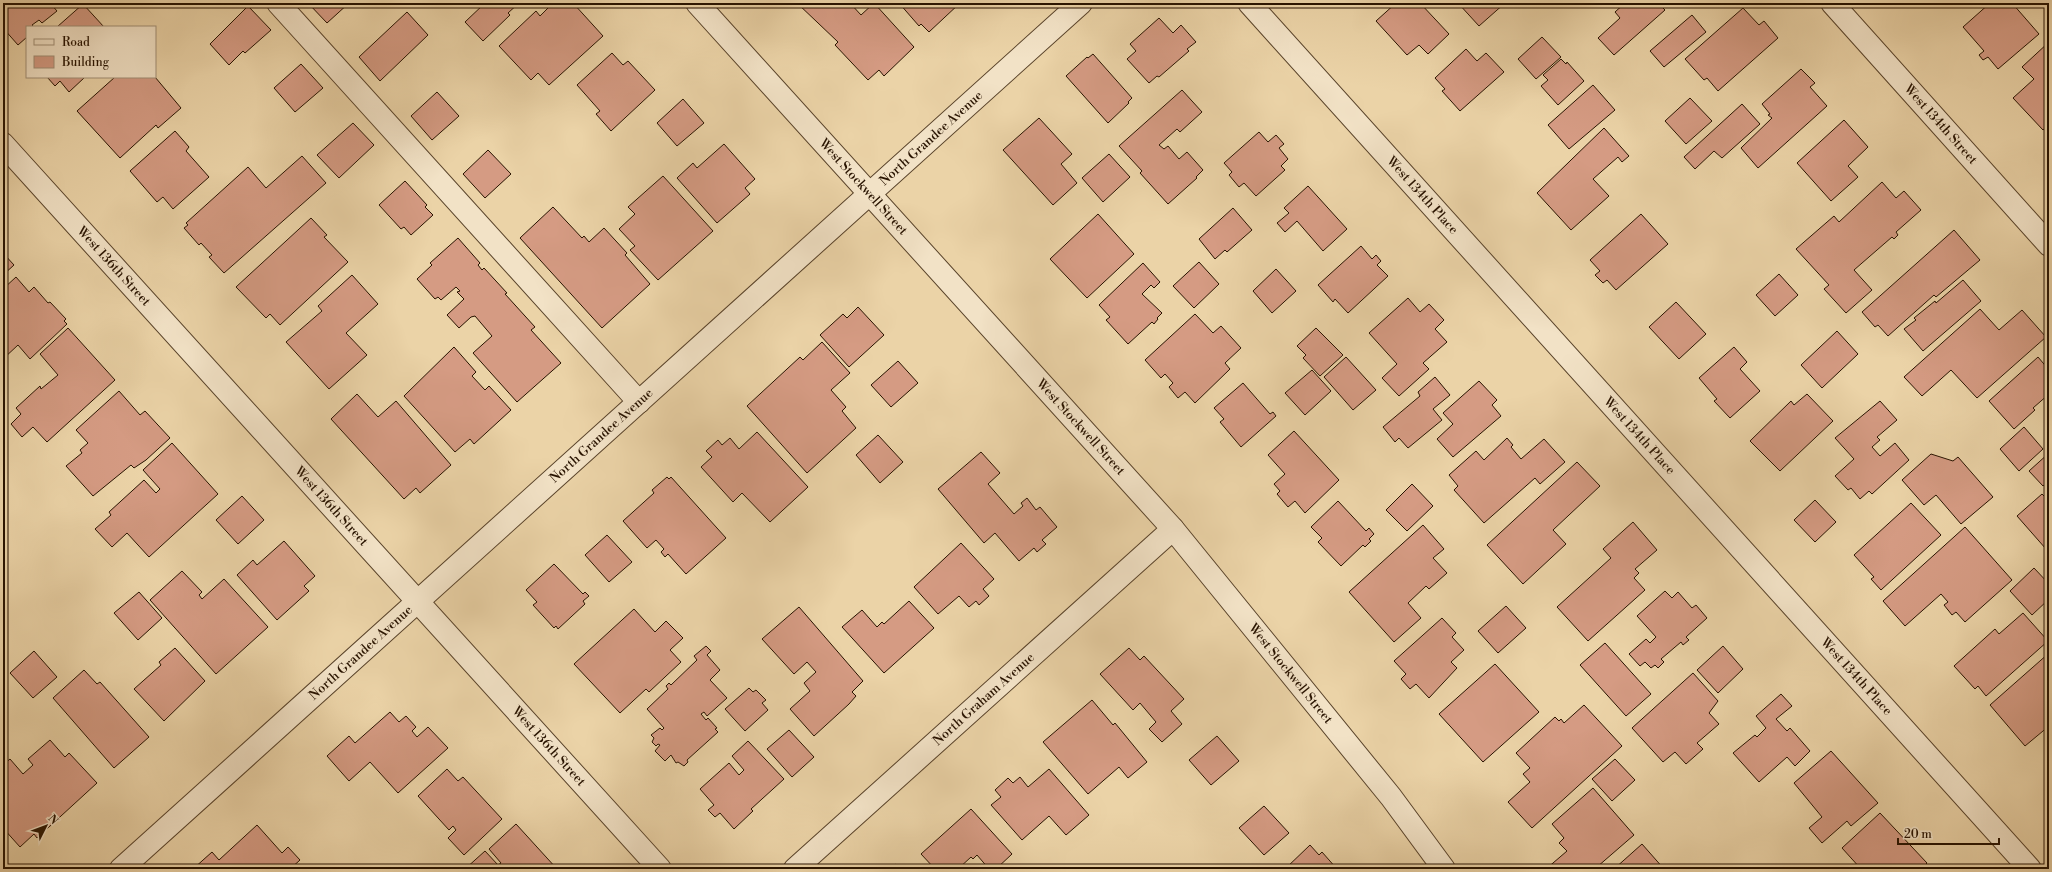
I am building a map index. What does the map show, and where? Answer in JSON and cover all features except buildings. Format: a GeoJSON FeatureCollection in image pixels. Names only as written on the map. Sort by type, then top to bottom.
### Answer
{"type":"FeatureCollection","features":[{"type":"Feature","properties":{"kind":"street"},"geometry":{"type":"LineString","coordinates":[[278,3],[639,402]]}},
{"type":"Feature","properties":{"kind":"street","name":"West Stockwell Street"},"geometry":{"type":"LineString","coordinates":[[697,3],[1173,529],[1391,797],[1444,869]]}},
{"type":"Feature","properties":{"kind":"street","name":"North Grandee Avenue"},"geometry":{"type":"LineString","coordinates":[[122,869],[1081,3]]}},
{"type":"Feature","properties":{"kind":"street","name":"West 134th Place"},"geometry":{"type":"LineString","coordinates":[[1249,3],[2030,869]]}},
{"type":"Feature","properties":{"kind":"street","name":"West 134th Street"},"geometry":{"type":"LineString","coordinates":[[1832,3],[2049,245]]}},
{"type":"Feature","properties":{"kind":"street","name":"West 136th Street"},"geometry":{"type":"LineString","coordinates":[[3,144],[660,869]]}},
{"type":"Feature","properties":{"kind":"street","name":"North Graham Avenue"},"geometry":{"type":"LineString","coordinates":[[795,869],[1173,529]]}}]}
